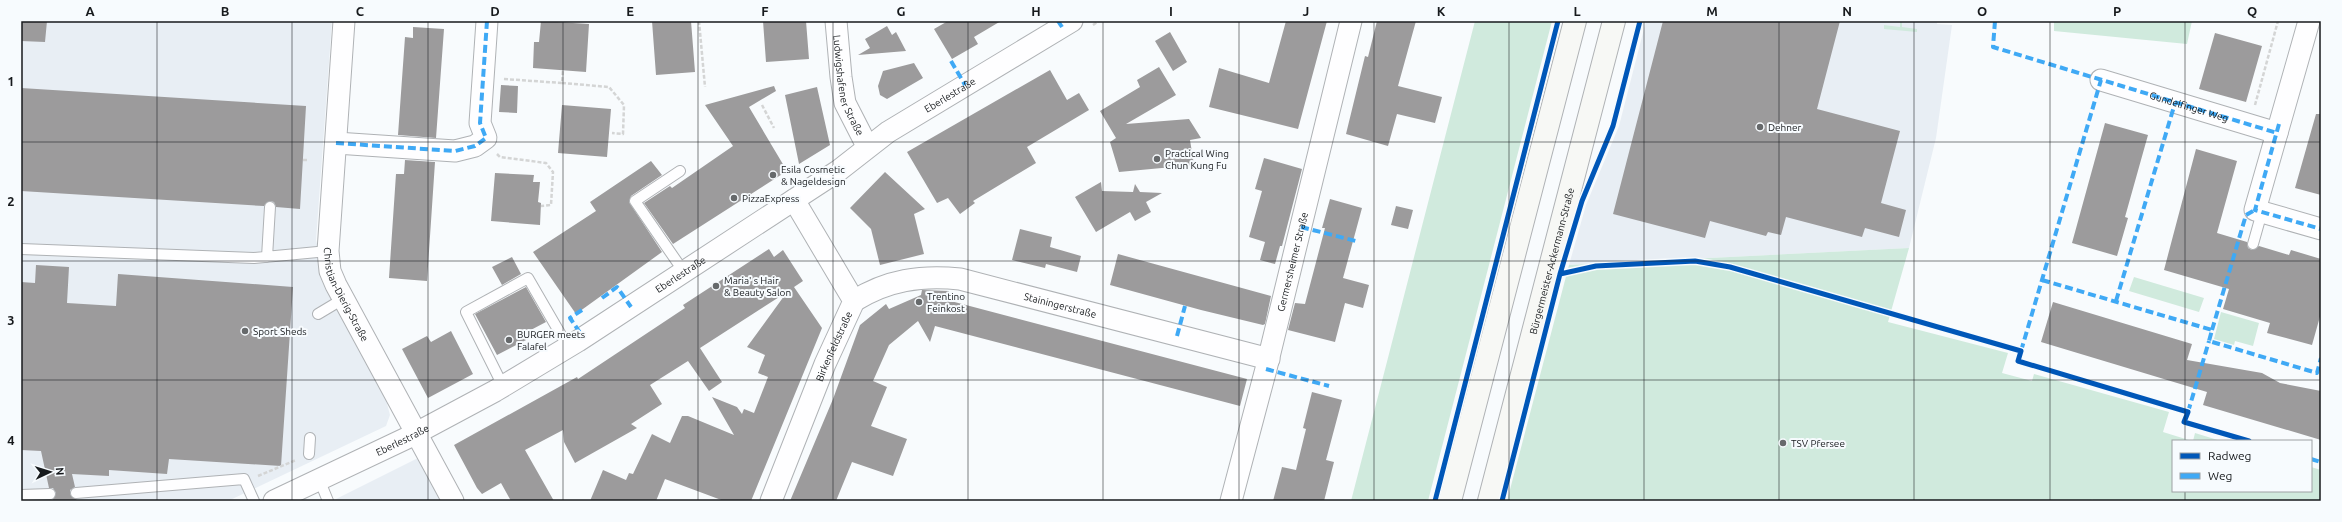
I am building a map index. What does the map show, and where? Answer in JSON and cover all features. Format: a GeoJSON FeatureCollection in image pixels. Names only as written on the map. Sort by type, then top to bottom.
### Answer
{"type":"FeatureCollection","features":[{"type":"Feature","properties":{"kind":"main road"},"geometry":{"type":"LineString","coordinates":[[1450,501],[1575,21]]}},
{"type":"Feature","properties":{"kind":"main road","name":"Bürgermeister-Ackermann-Straße"},"geometry":{"type":"LineString","coordinates":[[1489,501],[1614,21]]}},
{"type":"Feature","properties":{"kind":"street","name":"Christian-Dierig-Straße"},"geometry":{"type":"LineString","coordinates":[[344,21],[328,251],[330,271],[343,299],[453,501]]}},
{"type":"Feature","properties":{"kind":"street"},"geometry":{"type":"LineString","coordinates":[[336,143],[455,151],[474,146],[486,138],[480,123],[487,21]]}},
{"type":"Feature","properties":{"kind":"street","name":"Ludwigshafener Straße"},"geometry":{"type":"LineString","coordinates":[[836,21],[845,103],[867,146]]}},
{"type":"Feature","properties":{"kind":"street","name":"Eberlestraße"},"geometry":{"type":"LineString","coordinates":[[274,501],[417,433],[502,386],[568,347],[838,171],[867,146],[1072,21]]}},
{"type":"Feature","properties":{"kind":"street","name":"Germersheimer Straße"},"geometry":{"type":"LineString","coordinates":[[1231,501],[1269,359],[1352,21]]}},
{"type":"Feature","properties":{"kind":"street"},"geometry":{"type":"LineString","coordinates":[[2309,21],[2255,210],[2321,229]]}},
{"type":"Feature","properties":{"kind":"street","name":"Gundelfinger Weg"},"geometry":{"type":"LineString","coordinates":[[2101,80],[2277,133]]}},
{"type":"Feature","properties":{"kind":"street","name":"Birkenfeldstraße"},"geometry":{"type":"LineString","coordinates":[[771,501],[827,360],[854,301],[794,200]]}},
{"type":"Feature","properties":{"kind":"street","name":"Stainingerstraße"},"geometry":{"type":"LineString","coordinates":[[854,301],[891,283],[933,277],[960,279],[1269,359]]}},
{"type":"Feature","properties":{"kind":"lane"},"geometry":{"type":"LineString","coordinates":[[680,171],[635,201],[684,272]]}},
{"type":"Feature","properties":{"kind":"lane"},"geometry":{"type":"LineString","coordinates":[[267,257],[270,207]]}},
{"type":"Feature","properties":{"kind":"lane"},"geometry":{"type":"LineString","coordinates":[[2253,244],[2262,212]]}},
{"type":"Feature","properties":{"kind":"lane"},"geometry":{"type":"LineString","coordinates":[[21,249],[267,257],[328,251]]}},
{"type":"Feature","properties":{"kind":"lane"},"geometry":{"type":"LineString","coordinates":[[502,386],[466,312],[528,278],[568,347]]}},
{"type":"Feature","properties":{"kind":"lane"},"geometry":{"type":"LineString","coordinates":[[318,314],[343,299]]}},
{"type":"Feature","properties":{"kind":"lane"},"geometry":{"type":"LineString","coordinates":[[309,454],[310,438]]}},
{"type":"Feature","properties":{"kind":"lane"},"geometry":{"type":"LineString","coordinates":[[76,494],[244,479],[254,501]]}},
{"type":"Feature","properties":{"kind":"lane"},"geometry":{"type":"LineString","coordinates":[[319,479],[328,501]]}},
{"type":"Feature","properties":{"kind":"lane"},"geometry":{"type":"LineString","coordinates":[[21,495],[50,494]]}},
{"type":"Feature","properties":{"kind":"path"},"geometry":{"type":"LineString","coordinates":[[699,21],[705,87]]}},
{"type":"Feature","properties":{"kind":"path"},"geometry":{"type":"LineString","coordinates":[[2249,125],[2278,21]]}},
{"type":"Feature","properties":{"kind":"path"},"geometry":{"type":"LineString","coordinates":[[562,83],[563,70]]}},
{"type":"Feature","properties":{"kind":"path"},"geometry":{"type":"LineString","coordinates":[[483,77],[610,87],[624,105],[623,134],[612,133]]}},
{"type":"Feature","properties":{"kind":"path"},"geometry":{"type":"LineString","coordinates":[[762,105],[774,128]]}},
{"type":"Feature","properties":{"kind":"path"},"geometry":{"type":"LineString","coordinates":[[486,138],[500,157],[546,163],[550,167],[553,172],[551,205],[541,206]]}},
{"type":"Feature","properties":{"kind":"path"},"geometry":{"type":"LineString","coordinates":[[244,479],[262,476],[309,454]]}},
{"type":"Feature","properties":{"kind":"shaded area"},"geometry":{"type":"Polygon","coordinates":[[[21,21],[332,21],[316,240],[329,293],[384,392],[390,415],[386,426],[228,501],[21,501],[21,21]]]}},
{"type":"Feature","properties":{"kind":"shaded area","name":"Dehner"},"geometry":{"type":"Polygon","coordinates":[[[1646,21],[1937,21],[1937,24],[1952,25],[1936,138],[1909,248],[1569,265],[1586,205],[1619,126],[1646,21]]]}},
{"type":"Feature","properties":{"kind":"shaded area"},"geometry":{"type":"Polygon","coordinates":[[[418,458],[441,501],[332,501],[418,458]]]}},
{"type":"Feature","properties":{"kind":"green space"},"geometry":{"type":"Polygon","coordinates":[[[1475,21],[1552,21],[1428,501],[1351,501],[1475,21]]]}},
{"type":"Feature","properties":{"kind":"green space"},"geometry":{"type":"Polygon","coordinates":[[[1900,21],[1902,21],[1902,27],[1917,29],[1917,32],[1884,29],[1884,25],[1900,27],[1900,21]]]}},
{"type":"Feature","properties":{"kind":"green space"},"geometry":{"type":"Polygon","coordinates":[[[2054,21],[2192,21],[2187,44],[2054,31],[2054,21]]]}},
{"type":"Feature","properties":{"kind":"green space"},"geometry":{"type":"Polygon","coordinates":[[[1909,248],[1888,322],[2008,353],[2002,373],[2032,381],[2034,374],[2169,412],[2163,432],[2189,440],[2172,440],[2172,492],[2312,492],[2312,467],[2321,470],[2321,501],[2094,501],[2092,499],[2091,501],[1507,501],[1569,265],[1909,248]]]}},
{"type":"Feature","properties":{"kind":"green space"},"geometry":{"type":"Polygon","coordinates":[[[2134,277],[2204,298],[2199,312],[2129,291],[2134,277]]]}},
{"type":"Feature","properties":{"kind":"green space"},"geometry":{"type":"Polygon","coordinates":[[[2221,312],[2259,323],[2253,346],[2235,341],[2234,345],[2214,339],[2221,312]]]}},
{"type":"Feature","properties":{"kind":"green space"},"geometry":{"type":"Polygon","coordinates":[[[2195,433],[2218,440],[2193,440],[2195,433]]]}},
{"type":"Feature","properties":{"kind":"building"},"geometry":{"type":"Polygon","coordinates":[[[21,21],[47,21],[45,42],[21,41],[21,21]]]}},
{"type":"Feature","properties":{"kind":"building"},"geometry":{"type":"Polygon","coordinates":[[[541,21],[589,24],[586,72],[533,68],[534,42],[539,42],[541,21]]]}},
{"type":"Feature","properties":{"kind":"building"},"geometry":{"type":"Polygon","coordinates":[[[652,21],[691,21],[695,72],[656,75],[652,21]]]}},
{"type":"Feature","properties":{"kind":"building"},"geometry":{"type":"Polygon","coordinates":[[[763,21],[806,21],[809,59],[766,62],[763,21]]]}},
{"type":"Feature","properties":{"kind":"building"},"geometry":{"type":"Polygon","coordinates":[[[948,21],[1001,21],[974,37],[978,44],[952,59],[934,29],[948,21]]]}},
{"type":"Feature","properties":{"kind":"building"},"geometry":{"type":"Polygon","coordinates":[[[1286,21],[1327,21],[1298,129],[1209,107],[1219,68],[1269,83],[1286,21]]]}},
{"type":"Feature","properties":{"kind":"building"},"geometry":{"type":"Polygon","coordinates":[[[1377,21],[1416,21],[1398,86],[1442,97],[1435,123],[1397,114],[1388,146],[1346,134],[1365,56],[1368,57],[1377,21]]]}},
{"type":"Feature","properties":{"kind":"building","name":"Dehner"},"geometry":{"type":"Polygon","coordinates":[[[1663,21],[1840,21],[1817,109],[1900,131],[1881,203],[1906,210],[1899,237],[1865,228],[1862,237],[1786,217],[1781,235],[1768,232],[1766,236],[1710,221],[1705,238],[1613,214],[1663,21]]]}},
{"type":"Feature","properties":{"kind":"building"},"geometry":{"type":"Polygon","coordinates":[[[887,26],[892,35],[896,32],[906,51],[858,55],[870,48],[865,39],[887,26]]]}},
{"type":"Feature","properties":{"kind":"building"},"geometry":{"type":"Polygon","coordinates":[[[413,27],[444,29],[436,138],[398,135],[405,37],[413,38],[413,27]]]}},
{"type":"Feature","properties":{"kind":"building"},"geometry":{"type":"Polygon","coordinates":[[[1170,32],[1187,62],[1173,71],[1155,41],[1170,32]]]}},
{"type":"Feature","properties":{"kind":"building"},"geometry":{"type":"Polygon","coordinates":[[[2215,33],[2262,46],[2246,102],[2199,89],[2215,33]]]}},
{"type":"Feature","properties":{"kind":"building"},"geometry":{"type":"Polygon","coordinates":[[[914,63],[923,78],[887,99],[880,95],[878,86],[883,71],[914,63]]]}},
{"type":"Feature","properties":{"kind":"building"},"geometry":{"type":"Polygon","coordinates":[[[1159,67],[1176,95],[1126,124],[1189,119],[1201,138],[1190,140],[1194,165],[1119,172],[1110,142],[1116,138],[1100,111],[1140,87],[1137,80],[1159,67]]]}},
{"type":"Feature","properties":{"kind":"building"},"geometry":{"type":"Polygon","coordinates":[[[1050,70],[1067,100],[1079,93],[1089,110],[1027,147],[1036,163],[973,201],[975,203],[960,214],[948,198],[937,203],[907,152],[1050,70]]]}},
{"type":"Feature","properties":{"kind":"building"},"geometry":{"type":"Polygon","coordinates":[[[501,85],[518,86],[517,113],[499,112],[501,85]]]}},
{"type":"Feature","properties":{"kind":"building"},"geometry":{"type":"Polygon","coordinates":[[[774,86],[776,91],[749,107],[787,171],[673,244],[644,203],[670,186],[672,188],[733,146],[705,105],[774,86]]]}},
{"type":"Feature","properties":{"kind":"building"},"geometry":{"type":"Polygon","coordinates":[[[817,87],[830,145],[799,164],[785,95],[817,87]]]}},
{"type":"Feature","properties":{"kind":"building"},"geometry":{"type":"Polygon","coordinates":[[[21,88],[306,106],[300,209],[276,207],[274,202],[270,201],[264,206],[21,191],[21,88]]]}},
{"type":"Feature","properties":{"kind":"building"},"geometry":{"type":"Polygon","coordinates":[[[562,105],[611,109],[607,157],[558,153],[562,105]]]}},
{"type":"Feature","properties":{"kind":"building"},"geometry":{"type":"Polygon","coordinates":[[[2316,114],[2321,114],[2321,195],[2295,188],[2316,114]]]}},
{"type":"Feature","properties":{"kind":"building"},"geometry":{"type":"Polygon","coordinates":[[[2105,123],[2148,135],[2125,217],[2128,218],[2117,256],[2072,243],[2105,123]]]}},
{"type":"Feature","properties":{"kind":"building"},"geometry":{"type":"Polygon","coordinates":[[[2196,149],[2237,161],[2217,233],[2247,242],[2248,248],[2252,250],[2259,246],[2289,255],[2291,250],[2321,259],[2321,313],[2312,345],[2267,333],[2270,323],[2223,309],[2229,289],[2164,270],[2196,149]]]}},
{"type":"Feature","properties":{"kind":"building"},"geometry":{"type":"Polygon","coordinates":[[[1264,158],[1302,169],[1282,246],[1280,246],[1275,264],[1260,260],[1265,242],[1249,237],[1262,191],[1255,189],[1264,158]]]}},
{"type":"Feature","properties":{"kind":"building"},"geometry":{"type":"Polygon","coordinates":[[[405,160],[435,162],[427,281],[389,278],[396,174],[404,174],[405,160]]]}},
{"type":"Feature","properties":{"kind":"building"},"geometry":{"type":"Polygon","coordinates":[[[651,161],[662,175],[631,196],[629,202],[662,252],[576,314],[533,252],[596,211],[590,202],[651,161]]]}},
{"type":"Feature","properties":{"kind":"building"},"geometry":{"type":"Polygon","coordinates":[[[885,172],[925,209],[914,214],[924,254],[880,265],[871,229],[850,208],[885,172]]]}},
{"type":"Feature","properties":{"kind":"building"},"geometry":{"type":"Polygon","coordinates":[[[495,173],[534,175],[533,182],[540,182],[538,202],[541,203],[540,225],[491,221],[495,173]]]}},
{"type":"Feature","properties":{"kind":"building"},"geometry":{"type":"Polygon","coordinates":[[[1101,182],[1102,191],[1133,192],[1135,184],[1140,192],[1162,193],[1146,202],[1151,212],[1135,221],[1130,212],[1096,232],[1075,197],[1101,182]]]}},
{"type":"Feature","properties":{"kind":"building"},"geometry":{"type":"Polygon","coordinates":[[[1330,199],[1362,208],[1343,278],[1369,285],[1363,308],[1345,303],[1335,342],[1288,330],[1295,303],[1305,304],[1325,228],[1322,228],[1330,199]]]}},
{"type":"Feature","properties":{"kind":"building"},"geometry":{"type":"Polygon","coordinates":[[[1396,206],[1413,210],[1408,229],[1391,225],[1396,206]]]}},
{"type":"Feature","properties":{"kind":"building"},"geometry":{"type":"Polygon","coordinates":[[[1020,229],[1052,237],[1050,247],[1081,256],[1077,272],[1046,264],[1045,268],[1012,260],[1020,229]]]}},
{"type":"Feature","properties":{"kind":"building"},"geometry":{"type":"Polygon","coordinates":[[[769,249],[774,257],[783,250],[803,281],[794,287],[822,328],[751,501],[724,501],[665,479],[656,501],[590,501],[603,470],[626,480],[629,473],[633,474],[652,434],[670,443],[682,416],[688,416],[734,435],[712,397],[737,407],[742,414],[744,409],[754,413],[768,377],[758,373],[765,355],[747,347],[787,292],[700,348],[722,382],[709,391],[688,361],[650,385],[662,404],[631,424],[637,428],[575,463],[564,442],[563,430],[525,450],[554,501],[511,501],[501,483],[482,494],[477,488],[454,445],[577,377],[578,379],[685,308],[683,305],[769,249]]]}},
{"type":"Feature","properties":{"kind":"building"},"geometry":{"type":"Polygon","coordinates":[[[1118,254],[1271,296],[1265,324],[1263,325],[1201,310],[1110,285],[1118,254]]]}},
{"type":"Feature","properties":{"kind":"building"},"geometry":{"type":"Polygon","coordinates":[[[512,257],[521,274],[502,285],[492,267],[512,257]]]}},
{"type":"Feature","properties":{"kind":"building"},"geometry":{"type":"Polygon","coordinates":[[[36,265],[69,267],[67,303],[116,306],[118,274],[293,287],[281,466],[169,459],[167,474],[109,470],[109,476],[72,474],[75,487],[70,490],[70,494],[78,501],[52,501],[56,493],[53,488],[49,488],[41,451],[21,450],[21,282],[35,283],[36,265]]]}},
{"type":"Feature","properties":{"kind":"building"},"geometry":{"type":"Polygon","coordinates":[[[526,287],[546,322],[527,332],[530,338],[497,355],[475,314],[526,287]]]}},
{"type":"Feature","properties":{"kind":"building"},"geometry":{"type":"Polygon","coordinates":[[[922,290],[949,291],[947,300],[1247,379],[1240,406],[935,326],[930,342],[918,321],[889,345],[873,381],[887,387],[871,426],[907,439],[893,476],[852,462],[836,501],[790,501],[833,399],[860,325],[886,304],[889,309],[921,295],[922,290]]]}},
{"type":"Feature","properties":{"kind":"building"},"geometry":{"type":"Polygon","coordinates":[[[2053,302],[2192,344],[2187,360],[2262,373],[2280,383],[2321,391],[2321,440],[2203,405],[2207,392],[2041,342],[2053,302]]]}},
{"type":"Feature","properties":{"kind":"building"},"geometry":{"type":"Polygon","coordinates":[[[451,331],[473,374],[428,398],[402,349],[427,336],[431,342],[451,331]]]}},
{"type":"Feature","properties":{"kind":"building"},"geometry":{"type":"Polygon","coordinates":[[[1312,392],[1342,400],[1326,460],[1334,462],[1324,501],[1273,501],[1282,467],[1296,470],[1306,429],[1303,428],[1312,392]]]}},
{"type":"Feature","properties":{"kind":"marked path"},"geometry":{"type":"LineString","coordinates":[[336,143],[455,151],[475,146],[486,138],[480,123],[487,21]]}},
{"type":"Feature","properties":{"kind":"marked path"},"geometry":{"type":"LineString","coordinates":[[1058,21],[1062,27]]}},
{"type":"Feature","properties":{"kind":"marked path"},"geometry":{"type":"LineString","coordinates":[[1995,21],[1993,47],[2277,133]]}},
{"type":"Feature","properties":{"kind":"marked path"},"geometry":{"type":"LineString","coordinates":[[951,61],[965,85]]}},
{"type":"Feature","properties":{"kind":"marked path"},"geometry":{"type":"LineString","coordinates":[[2021,351],[2101,80]]}},
{"type":"Feature","properties":{"kind":"marked path"},"geometry":{"type":"LineString","coordinates":[[2116,301],[2175,103]]}},
{"type":"Feature","properties":{"kind":"marked path"},"geometry":{"type":"LineString","coordinates":[[2279,124],[2255,210],[2321,229]]}},
{"type":"Feature","properties":{"kind":"marked path"},"geometry":{"type":"LineString","coordinates":[[2212,330],[2246,215],[2255,210]]}},
{"type":"Feature","properties":{"kind":"marked path"},"geometry":{"type":"LineString","coordinates":[[1301,227],[1356,241]]}},
{"type":"Feature","properties":{"kind":"marked path"},"geometry":{"type":"LineString","coordinates":[[2042,280],[2212,330],[2209,341],[2317,373],[2321,358]]}},
{"type":"Feature","properties":{"kind":"marked path"},"geometry":{"type":"LineString","coordinates":[[602,298],[617,287],[631,307]]}},
{"type":"Feature","properties":{"kind":"marked path"},"geometry":{"type":"LineString","coordinates":[[1177,336],[1185,306]]}},
{"type":"Feature","properties":{"kind":"marked path"},"geometry":{"type":"LineString","coordinates":[[582,310],[570,318],[583,337]]}},
{"type":"Feature","properties":{"kind":"marked path"},"geometry":{"type":"LineString","coordinates":[[2188,412],[2209,341]]}},
{"type":"Feature","properties":{"kind":"marked path"},"geometry":{"type":"LineString","coordinates":[[1266,369],[1329,386]]}},
{"type":"Feature","properties":{"kind":"marked path"},"geometry":{"type":"LineString","coordinates":[[2312,459],[2321,462]]}},
{"type":"Feature","properties":{"kind":"cycle path"},"geometry":{"type":"LineString","coordinates":[[1435,501],[1558,21]]}},
{"type":"Feature","properties":{"kind":"cycle path"},"geometry":{"type":"LineString","coordinates":[[1502,501],[1560,274],[1582,201],[1613,126],[1640,21]]}},
{"type":"Feature","properties":{"kind":"cycle path"},"geometry":{"type":"LineString","coordinates":[[1560,274],[1596,266],[1695,261],[1730,267],[2021,351],[2018,361],[2188,412],[2184,422],[2246,440]]}},
{"type":"Feature","properties":{"kind":"place","name":"Dehner"},"geometry":{"type":"Point","coordinates":[1760,127]}},
{"type":"Feature","properties":{"kind":"place","name":"Practical Wing Chun Kung Fu"},"geometry":{"type":"Point","coordinates":[1157,159]}},
{"type":"Feature","properties":{"kind":"place","name":"Esila Cosmetic & Nageldesign"},"geometry":{"type":"Point","coordinates":[773,175]}},
{"type":"Feature","properties":{"kind":"place","name":"PizzaExpress"},"geometry":{"type":"Point","coordinates":[734,198]}},
{"type":"Feature","properties":{"kind":"place","name":"Maria' s Hair & Beauty Salon"},"geometry":{"type":"Point","coordinates":[716,286]}},
{"type":"Feature","properties":{"kind":"place","name":"Trentino Feinkost"},"geometry":{"type":"Point","coordinates":[919,302]}},
{"type":"Feature","properties":{"kind":"place","name":"Sport Sheds"},"geometry":{"type":"Point","coordinates":[245,331]}},
{"type":"Feature","properties":{"kind":"place","name":"BURGER meets Falafel"},"geometry":{"type":"Point","coordinates":[509,340]}},
{"type":"Feature","properties":{"kind":"place","name":"TSV Pfersee"},"geometry":{"type":"Point","coordinates":[1783,443]}}]}
